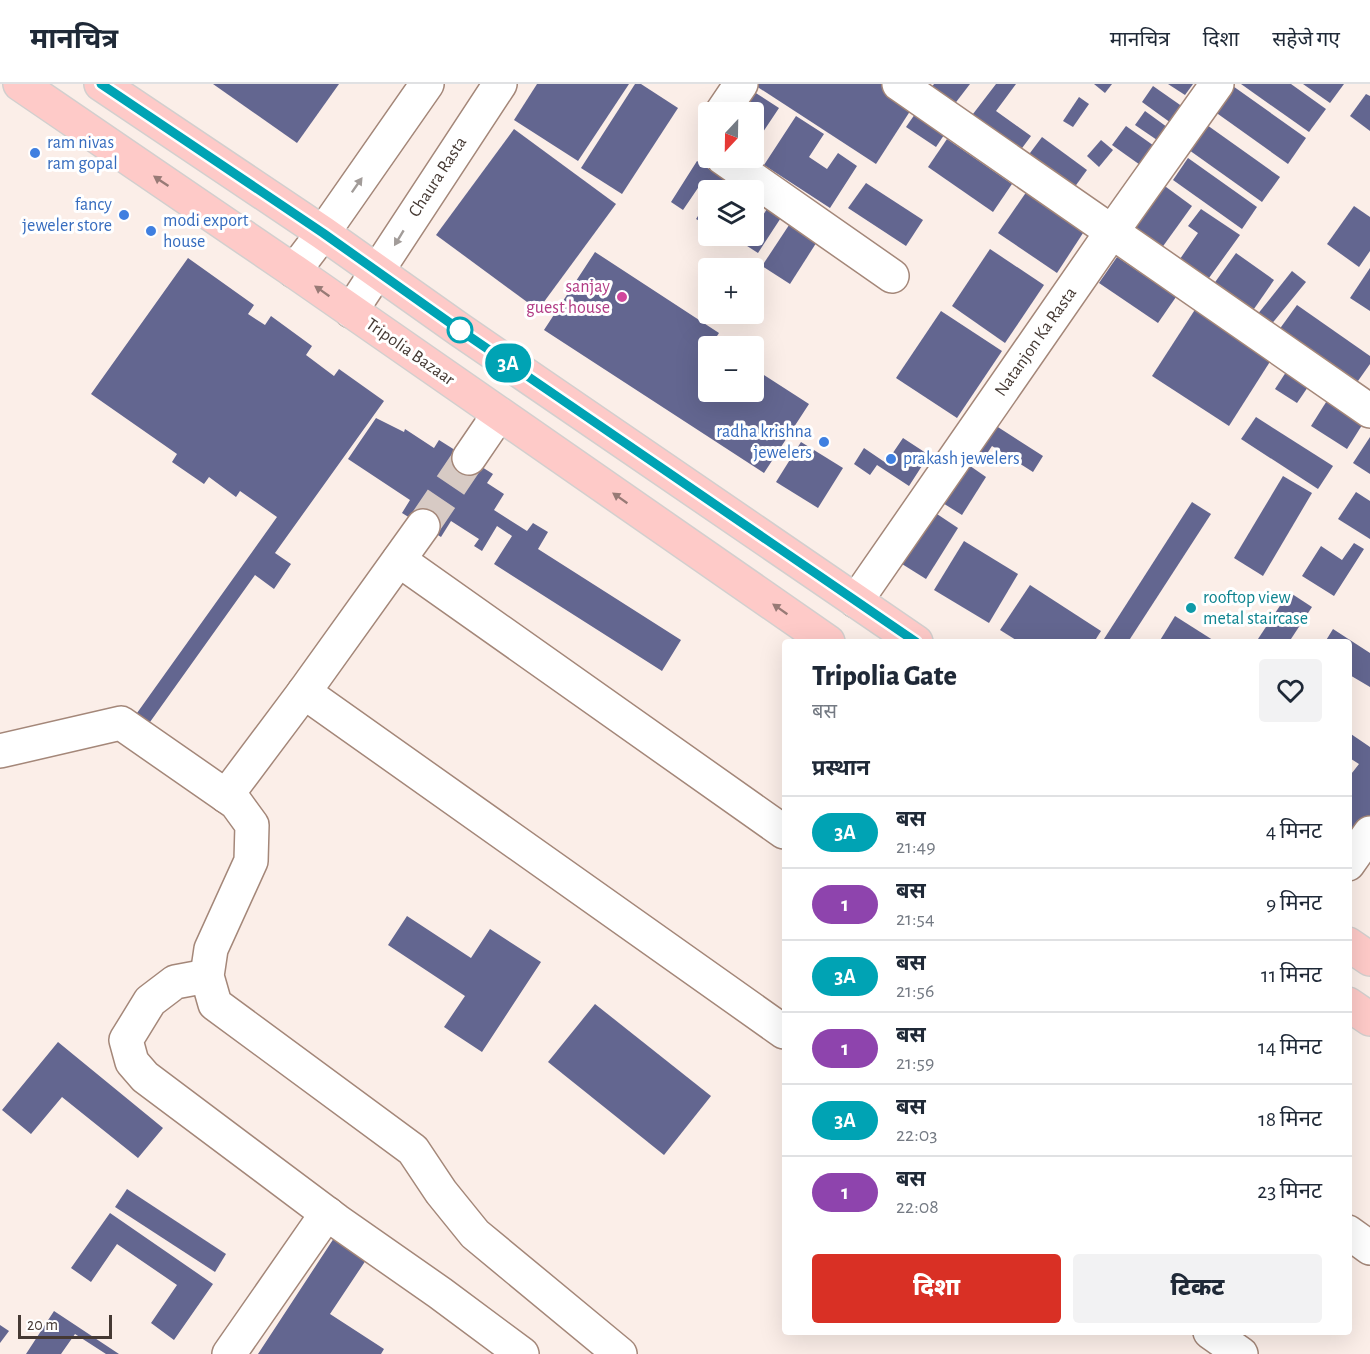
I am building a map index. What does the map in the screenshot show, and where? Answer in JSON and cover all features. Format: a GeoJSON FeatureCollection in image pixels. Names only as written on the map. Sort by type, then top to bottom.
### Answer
{"type":"FeatureCollection","features":[{"type":"Feature","properties":{"kind":"main road","name":"Tripolia Bazaar"},"geometry":{"type":"LineString","coordinates":[[20,84],[294,271],[824,639]]}},
{"type":"Feature","properties":{"kind":"main road"},"geometry":{"type":"LineString","coordinates":[[101,84],[323,233],[460,330],[911,639]]}},
{"type":"Feature","properties":{"kind":"main road"},"geometry":{"type":"LineString","coordinates":[[1352,947],[1370,959]]}},
{"type":"Feature","properties":{"kind":"main road"},"geometry":{"type":"LineString","coordinates":[[1352,1007],[1370,1019]]}},
{"type":"Feature","properties":{"kind":"street"},"geometry":{"type":"LineString","coordinates":[[294,271],[427,84]]}},
{"type":"Feature","properties":{"kind":"street","name":"Chaura Rasta"},"geometry":{"type":"LineString","coordinates":[[351,311],[379,272],[500,84]]}},
{"type":"Feature","properties":{"kind":"street"},"geometry":{"type":"LineString","coordinates":[[729,102],[741,84]]}},
{"type":"Feature","properties":{"kind":"street","name":"Natanjon Ka Rasta"},"geometry":{"type":"LineString","coordinates":[[856,601],[1217,84]]}},
{"type":"Feature","properties":{"kind":"street"},"geometry":{"type":"LineString","coordinates":[[915,88],[1111,233],[1370,411]]}},
{"type":"Feature","properties":{"kind":"street"},"geometry":{"type":"LineString","coordinates":[[737,168],[892,276]]}},
{"type":"Feature","properties":{"kind":"street"},"geometry":{"type":"LineString","coordinates":[[469,458],[499,414]]}},
{"type":"Feature","properties":{"kind":"street"},"geometry":{"type":"LineString","coordinates":[[226,796],[423,526]]}},
{"type":"Feature","properties":{"kind":"street"},"geometry":{"type":"LineString","coordinates":[[399,560],[782,831]]}},
{"type":"Feature","properties":{"kind":"street"},"geometry":{"type":"LineString","coordinates":[[304,692],[782,1031]]}},
{"type":"Feature","properties":{"kind":"street"},"geometry":{"type":"LineString","coordinates":[[0,751],[4,748],[121,723],[236,803],[252,825],[251,861],[211,950],[207,976],[215,1004],[413,1150],[441,1192],[475,1234],[620,1354]]}},
{"type":"Feature","properties":{"kind":"street"},"geometry":{"type":"LineString","coordinates":[[1352,858],[1370,833]]}},
{"type":"Feature","properties":{"kind":"street"},"geometry":{"type":"LineString","coordinates":[[207,976],[175,982],[150,1001],[126,1040],[132,1062],[145,1077],[328,1214],[522,1354]]}},
{"type":"Feature","properties":{"kind":"street"},"geometry":{"type":"LineString","coordinates":[[229,1354],[328,1214]]}},
{"type":"Feature","properties":{"kind":"street"},"geometry":{"type":"LineString","coordinates":[[1352,1235],[1370,1248]]}},
{"type":"Feature","properties":{"kind":"street"},"geometry":{"type":"LineString","coordinates":[[1214,1335],[1241,1354]]}},
{"type":"Feature","properties":{"kind":"building"},"geometry":{"type":"Polygon","coordinates":[[[213,84],[339,84],[297,143],[213,84]]]}},
{"type":"Feature","properties":{"kind":"building"},"geometry":{"type":"Polygon","coordinates":[[[537,84],[629,84],[578,161],[514,120],[537,84]]]}},
{"type":"Feature","properties":{"kind":"building"},"geometry":{"type":"Polygon","coordinates":[[[635,84],[641,84],[678,108],[622,194],[581,168],[635,84]]]}},
{"type":"Feature","properties":{"kind":"building"},"geometry":{"type":"Polygon","coordinates":[[[753,84],[882,84],[914,105],[876,164],[753,84]]]}},
{"type":"Feature","properties":{"kind":"building"},"geometry":{"type":"Polygon","coordinates":[[[934,84],[970,84],[950,110],[927,93],[934,84]]]}},
{"type":"Feature","properties":{"kind":"building"},"geometry":{"type":"Polygon","coordinates":[[[996,84],[1016,84],[996,111],[1031,136],[1011,163],[963,127],[996,84]]]}},
{"type":"Feature","properties":{"kind":"building"},"geometry":{"type":"Polygon","coordinates":[[[1094,84],[1112,84],[1105,93],[1094,84]]]}},
{"type":"Feature","properties":{"kind":"building"},"geometry":{"type":"Polygon","coordinates":[[[1168,84],[1193,84],[1185,95],[1168,84]]]}},
{"type":"Feature","properties":{"kind":"building"},"geometry":{"type":"Polygon","coordinates":[[[1230,84],[1306,138],[1288,164],[1211,109],[1230,84]]]}},
{"type":"Feature","properties":{"kind":"building"},"geometry":{"type":"Polygon","coordinates":[[[1241,84],[1291,84],[1326,109],[1309,132],[1241,84]]]}},
{"type":"Feature","properties":{"kind":"building"},"geometry":{"type":"Polygon","coordinates":[[[1303,84],[1344,84],[1330,103],[1303,84]]]}},
{"type":"Feature","properties":{"kind":"building"},"geometry":{"type":"Polygon","coordinates":[[[1153,86],[1183,107],[1171,123],[1142,102],[1153,86]]]}},
{"type":"Feature","properties":{"kind":"building"},"geometry":{"type":"Polygon","coordinates":[[[748,88],[779,108],[764,130],[764,102],[738,102],[748,88]]]}},
{"type":"Feature","properties":{"kind":"building"},"geometry":{"type":"Polygon","coordinates":[[[1366,94],[1370,96],[1370,131],[1350,116],[1366,94]]]}},
{"type":"Feature","properties":{"kind":"building"},"geometry":{"type":"Polygon","coordinates":[[[1079,97],[1089,104],[1073,127],[1063,121],[1079,97]]]}},
{"type":"Feature","properties":{"kind":"building"},"geometry":{"type":"Polygon","coordinates":[[[1145,111],[1167,127],[1157,140],[1135,125],[1145,111]]]}},
{"type":"Feature","properties":{"kind":"building"},"geometry":{"type":"Polygon","coordinates":[[[915,114],[944,135],[936,147],[906,127],[915,114]]]}},
{"type":"Feature","properties":{"kind":"building"},"geometry":{"type":"Polygon","coordinates":[[[796,116],[824,134],[809,157],[827,169],[838,153],[857,166],[830,208],[764,165],[796,116]]]}},
{"type":"Feature","properties":{"kind":"building"},"geometry":{"type":"Polygon","coordinates":[[[1207,125],[1280,177],[1262,202],[1189,150],[1207,125]]]}},
{"type":"Feature","properties":{"kind":"building"},"geometry":{"type":"Polygon","coordinates":[[[1126,126],[1157,148],[1143,167],[1112,145],[1126,126]]]}},
{"type":"Feature","properties":{"kind":"building"},"geometry":{"type":"Polygon","coordinates":[[[514,129],[616,204],[538,310],[436,235],[514,129]]]}},
{"type":"Feature","properties":{"kind":"building"},"geometry":{"type":"Polygon","coordinates":[[[1042,137],[1087,170],[1066,199],[1021,165],[1042,137]]]}},
{"type":"Feature","properties":{"kind":"building"},"geometry":{"type":"Polygon","coordinates":[[[947,139],[1012,184],[993,212],[928,167],[947,139]]]}},
{"type":"Feature","properties":{"kind":"building"},"geometry":{"type":"Polygon","coordinates":[[[1101,140],[1113,150],[1099,167],[1087,156],[1101,140]]]}},
{"type":"Feature","properties":{"kind":"building"},"geometry":{"type":"Polygon","coordinates":[[[1188,158],[1257,207],[1242,229],[1173,180],[1188,158]]]}},
{"type":"Feature","properties":{"kind":"building"},"geometry":{"type":"Polygon","coordinates":[[[697,161],[698,168],[708,168],[726,180],[698,180],[698,188],[683,210],[671,202],[697,161]]]}},
{"type":"Feature","properties":{"kind":"building"},"geometry":{"type":"Polygon","coordinates":[[[866,183],[923,220],[906,246],[848,208],[866,183]]]}},
{"type":"Feature","properties":{"kind":"building"},"geometry":{"type":"Polygon","coordinates":[[[1162,184],[1192,206],[1156,256],[1126,234],[1162,184]]]}},
{"type":"Feature","properties":{"kind":"building"},"geometry":{"type":"Polygon","coordinates":[[[1027,191],[1085,230],[1057,273],[998,233],[1027,191]]]}},
{"type":"Feature","properties":{"kind":"building"},"geometry":{"type":"Polygon","coordinates":[[[772,201],[786,210],[764,244],[764,214],[772,201]]]}},
{"type":"Feature","properties":{"kind":"building"},"geometry":{"type":"Polygon","coordinates":[[[1354,206],[1370,217],[1370,251],[1359,267],[1327,244],[1354,206]]]}},
{"type":"Feature","properties":{"kind":"building"},"geometry":{"type":"Polygon","coordinates":[[[1201,209],[1240,235],[1201,289],[1173,269],[1198,233],[1188,226],[1201,209]]]}},
{"type":"Feature","properties":{"kind":"building"},"geometry":{"type":"Polygon","coordinates":[[[793,219],[820,237],[790,284],[764,267],[764,263],[793,219]]]}},
{"type":"Feature","properties":{"kind":"building"},"geometry":{"type":"Polygon","coordinates":[[[747,246],[763,246],[758,253],[747,246]]]}},
{"type":"Feature","properties":{"kind":"building"},"geometry":{"type":"Polygon","coordinates":[[[990,249],[1044,285],[1005,343],[952,306],[990,249]]]}},
{"type":"Feature","properties":{"kind":"building"},"geometry":{"type":"Polygon","coordinates":[[[595,252],[698,319],[698,324],[705,324],[719,333],[717,336],[698,336],[698,402],[764,402],[764,375],[809,404],[764,473],[544,330],[595,252]]]}},
{"type":"Feature","properties":{"kind":"building"},"geometry":{"type":"Polygon","coordinates":[[[1236,253],[1274,280],[1247,319],[1208,292],[1236,253]]]}},
{"type":"Feature","properties":{"kind":"building"},"geometry":{"type":"Polygon","coordinates":[[[1117,257],[1176,297],[1158,323],[1099,283],[1117,257]]]}},
{"type":"Feature","properties":{"kind":"building"},"geometry":{"type":"Polygon","coordinates":[[[188,258],[254,305],[248,314],[265,325],[271,316],[312,346],[306,355],[334,376],[339,369],[384,401],[275,553],[291,564],[274,589],[255,575],[145,729],[132,720],[277,517],[240,491],[236,497],[209,477],[204,484],[172,462],[177,454],[91,394],[188,258]]]}},
{"type":"Feature","properties":{"kind":"building"},"geometry":{"type":"Polygon","coordinates":[[[1370,268],[1370,311],[1350,298],[1370,268]]]}},
{"type":"Feature","properties":{"kind":"building"},"geometry":{"type":"Polygon","coordinates":[[[1292,271],[1306,282],[1266,331],[1253,320],[1292,271]]]}},
{"type":"Feature","properties":{"kind":"building"},"geometry":{"type":"Polygon","coordinates":[[[1297,305],[1370,356],[1370,364],[1353,388],[1276,334],[1297,305]]]}},
{"type":"Feature","properties":{"kind":"building"},"geometry":{"type":"Polygon","coordinates":[[[1196,308],[1273,357],[1229,426],[1152,376],[1196,308]]]}},
{"type":"Feature","properties":{"kind":"building"},"geometry":{"type":"Polygon","coordinates":[[[941,311],[1002,351],[957,418],[896,378],[941,311]]]}},
{"type":"Feature","properties":{"kind":"building"},"geometry":{"type":"Polygon","coordinates":[[[1288,369],[1310,384],[1297,403],[1275,389],[1288,369]]]}},
{"type":"Feature","properties":{"kind":"building"},"geometry":{"type":"Polygon","coordinates":[[[1328,399],[1364,422],[1347,449],[1311,426],[1328,399]]]}},
{"type":"Feature","properties":{"kind":"building"},"geometry":{"type":"Polygon","coordinates":[[[1256,417],[1333,466],[1318,489],[1241,439],[1256,417]]]}},
{"type":"Feature","properties":{"kind":"building"},"geometry":{"type":"Polygon","coordinates":[[[376,418],[404,432],[405,429],[434,448],[439,440],[493,474],[487,483],[504,494],[494,510],[527,531],[533,523],[548,532],[538,549],[681,640],[662,671],[494,564],[512,536],[497,526],[482,551],[474,546],[479,539],[451,521],[441,537],[402,513],[410,500],[348,459],[376,418]]]}},
{"type":"Feature","properties":{"kind":"building"},"geometry":{"type":"Polygon","coordinates":[[[987,420],[1043,456],[1033,472],[992,446],[982,461],[967,451],[987,420]]]}},
{"type":"Feature","properties":{"kind":"building"},"geometry":{"type":"Polygon","coordinates":[[[1370,437],[1370,474],[1353,463],[1370,437]]]}},
{"type":"Feature","properties":{"kind":"building"},"geometry":{"type":"Polygon","coordinates":[[[903,438],[929,455],[909,486],[877,465],[870,475],[854,464],[864,448],[886,463],[903,438]]]}},
{"type":"Feature","properties":{"kind":"building"},"geometry":{"type":"Polygon","coordinates":[[[801,442],[843,468],[818,508],[776,482],[801,442]]]}},
{"type":"Feature","properties":{"kind":"building"},"geometry":{"type":"Polygon","coordinates":[[[963,461],[986,477],[962,515],[938,500],[963,461]]]}},
{"type":"Feature","properties":{"kind":"building"},"geometry":{"type":"Polygon","coordinates":[[[1283,476],[1312,493],[1263,576],[1234,558],[1283,476]]]}},
{"type":"Feature","properties":{"kind":"building"},"geometry":{"type":"Polygon","coordinates":[[[1356,492],[1370,501],[1370,539],[1338,519],[1356,492]]]}},
{"type":"Feature","properties":{"kind":"building"},"geometry":{"type":"Polygon","coordinates":[[[1192,502],[1211,514],[1130,639],[1104,639],[1192,502]]]}},
{"type":"Feature","properties":{"kind":"building"},"geometry":{"type":"Polygon","coordinates":[[[928,508],[958,528],[926,579],[894,559],[928,508]]]}},
{"type":"Feature","properties":{"kind":"building"},"geometry":{"type":"Polygon","coordinates":[[[964,541],[1018,574],[989,623],[934,590],[964,541]]]}},
{"type":"Feature","properties":{"kind":"building"},"geometry":{"type":"Polygon","coordinates":[[[1354,543],[1364,549],[1334,596],[1302,576],[1321,546],[1342,560],[1354,543]]]}},
{"type":"Feature","properties":{"kind":"building"},"geometry":{"type":"Polygon","coordinates":[[[1030,585],[1101,631],[1096,639],[1014,639],[1000,630],[1030,585]]]}},
{"type":"Feature","properties":{"kind":"building"},"geometry":{"type":"Polygon","coordinates":[[[1289,592],[1312,607],[1291,639],[1258,639],[1289,592]]]}},
{"type":"Feature","properties":{"kind":"building"},"geometry":{"type":"Polygon","coordinates":[[[1175,616],[1211,639],[1161,639],[1175,616]]]}},
{"type":"Feature","properties":{"kind":"building"},"geometry":{"type":"Polygon","coordinates":[[[1333,629],[1348,639],[1327,639],[1333,629]]]}},
{"type":"Feature","properties":{"kind":"building"},"geometry":{"type":"Polygon","coordinates":[[[1352,641],[1370,653],[1370,687],[1352,676],[1352,641]]]}},
{"type":"Feature","properties":{"kind":"building"},"geometry":{"type":"Polygon","coordinates":[[[1352,735],[1370,747],[1370,818],[1352,843],[1352,773],[1359,764],[1352,760],[1352,735]]]}},
{"type":"Feature","properties":{"kind":"building"},"geometry":{"type":"Polygon","coordinates":[[[407,916],[471,958],[490,929],[541,962],[482,1052],[444,1027],[465,996],[388,945],[407,916]]]}},
{"type":"Feature","properties":{"kind":"building"},"geometry":{"type":"Polygon","coordinates":[[[595,1004],[711,1096],[664,1155],[548,1062],[595,1004]]]}},
{"type":"Feature","properties":{"kind":"building"},"geometry":{"type":"Polygon","coordinates":[[[58,1042],[163,1128],[138,1158],[62,1097],[31,1134],[2,1110],[58,1042]]]}},
{"type":"Feature","properties":{"kind":"building"},"geometry":{"type":"Polygon","coordinates":[[[127,1189],[226,1254],[215,1272],[115,1207],[127,1189]]]}},
{"type":"Feature","properties":{"kind":"building"},"geometry":{"type":"Polygon","coordinates":[[[110,1213],[213,1284],[174,1340],[151,1323],[177,1285],[117,1244],[91,1282],[71,1268],[110,1213]]]}},
{"type":"Feature","properties":{"kind":"building"},"geometry":{"type":"Polygon","coordinates":[[[336,1235],[368,1257],[330,1314],[384,1349],[381,1354],[258,1354],[336,1235]]]}},
{"type":"Feature","properties":{"kind":"building"},"geometry":{"type":"Polygon","coordinates":[[[54,1311],[119,1354],[106,1354],[75,1334],[61,1354],[26,1354],[54,1311]]]}},
{"type":"Feature","properties":{"kind":"building"},"geometry":{"type":"Polygon","coordinates":[[[0,1325],[9,1331],[0,1343],[0,1325]]]}},
{"type":"Feature","properties":{"kind":"tunnel"},"geometry":{"type":"LineString","coordinates":[[423,526],[469,458]]}},
{"type":"Feature","properties":{"kind":"bus line","name":"3A"},"geometry":{"type":"LineString","coordinates":[[101,84],[323,233],[460,330],[912,639]]}},
{"type":"Feature","properties":{"kind":"place","name":"ram nivas ram gopal"},"geometry":{"type":"Point","coordinates":[35,153]}},
{"type":"Feature","properties":{"kind":"place","name":"fancy jeweler store"},"geometry":{"type":"Point","coordinates":[124,215]}},
{"type":"Feature","properties":{"kind":"place","name":"modi export house"},"geometry":{"type":"Point","coordinates":[151,231]}},
{"type":"Feature","properties":{"kind":"place","name":"sanjay guest house"},"geometry":{"type":"Point","coordinates":[622,297]}},
{"type":"Feature","properties":{"kind":"place","name":"radha krishna jewelers"},"geometry":{"type":"Point","coordinates":[824,442]}},
{"type":"Feature","properties":{"kind":"place","name":"prakash jewelers"},"geometry":{"type":"Point","coordinates":[891,459]}},
{"type":"Feature","properties":{"kind":"place","name":"rooftop view metal staircase"},"geometry":{"type":"Point","coordinates":[1191,608]}}]}
